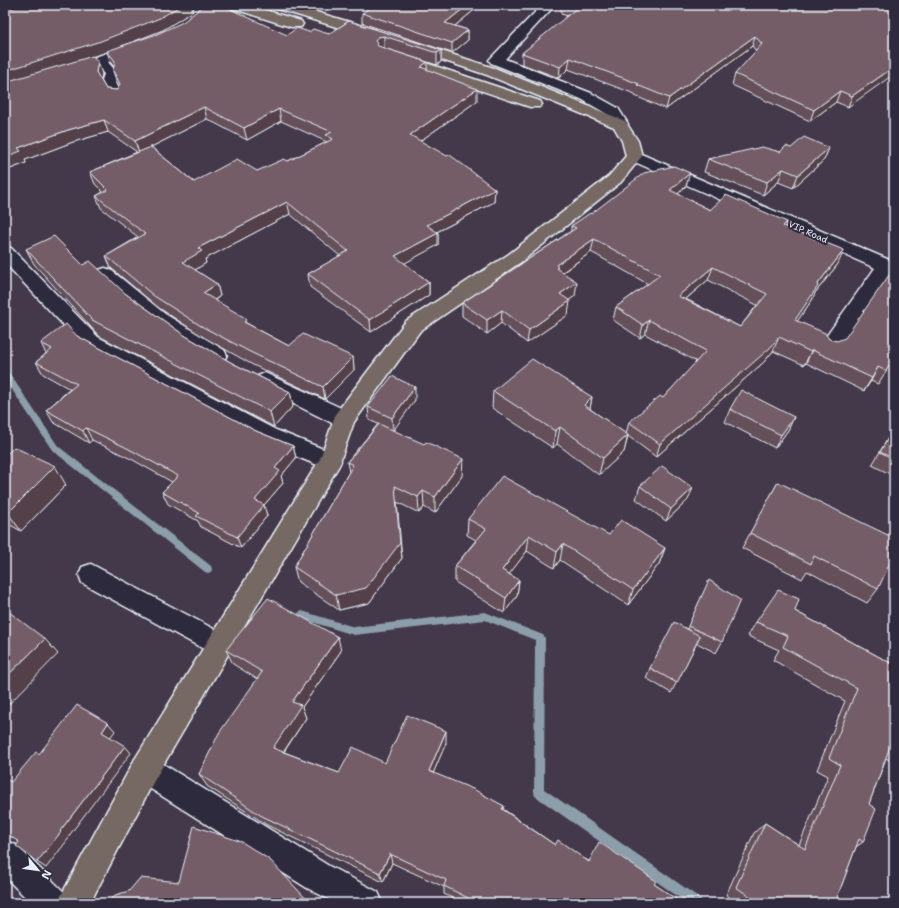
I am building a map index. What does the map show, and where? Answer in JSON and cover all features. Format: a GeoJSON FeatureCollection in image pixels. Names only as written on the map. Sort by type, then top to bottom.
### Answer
{"type":"FeatureCollection","features":[{"type":"Feature","properties":{"kind":"main road"},"geometry":{"type":"LineString","coordinates":[[236,5],[308,28]]}},
{"type":"Feature","properties":{"kind":"main road"},"geometry":{"type":"LineString","coordinates":[[279,5],[381,36]]}},
{"type":"Feature","properties":{"kind":"main road"},"geometry":{"type":"LineString","coordinates":[[403,43],[492,72],[628,140]]}},
{"type":"Feature","properties":{"kind":"main road"},"geometry":{"type":"LineString","coordinates":[[388,54],[554,111],[628,140]]}},
{"type":"Feature","properties":{"kind":"main road"},"geometry":{"type":"LineString","coordinates":[[73,903],[145,769],[330,461],[344,419],[413,326],[516,258],[615,179],[628,140]]}},
{"type":"Feature","properties":{"kind":"street"},"geometry":{"type":"LineString","coordinates":[[549,5],[496,60],[586,96],[613,111],[628,140]]}},
{"type":"Feature","properties":{"kind":"street"},"geometry":{"type":"LineString","coordinates":[[56,74],[100,61],[150,41]]}},
{"type":"Feature","properties":{"kind":"street"},"geometry":{"type":"LineString","coordinates":[[100,61],[111,74],[108,83],[116,97]]}},
{"type":"Feature","properties":{"kind":"street","name":"VIP Road"},"geometry":{"type":"LineString","coordinates":[[628,140],[890,268]]}},
{"type":"Feature","properties":{"kind":"street"},"geometry":{"type":"LineString","coordinates":[[5,252],[30,280],[91,342],[268,436],[330,461]]}},
{"type":"Feature","properties":{"kind":"street"},"geometry":{"type":"LineString","coordinates":[[830,346],[890,268]]}},
{"type":"Feature","properties":{"kind":"street"},"geometry":{"type":"LineString","coordinates":[[104,274],[158,319],[241,369],[344,419]]}},
{"type":"Feature","properties":{"kind":"street"},"geometry":{"type":"LineString","coordinates":[[91,575],[220,646]]}},
{"type":"Feature","properties":{"kind":"street"},"geometry":{"type":"LineString","coordinates":[[145,769],[318,878],[367,903]]}},
{"type":"Feature","properties":{"kind":"street"},"geometry":{"type":"LineString","coordinates":[[5,856],[53,903]]}},
{"type":"Feature","properties":{"kind":"building"},"geometry":{"type":"Polygon","coordinates":[[[20,5],[182,5],[160,18],[101,41],[5,71],[5,11],[20,5]]]}},
{"type":"Feature","properties":{"kind":"building"},"geometry":{"type":"Polygon","coordinates":[[[203,5],[221,5],[287,35],[297,28],[309,32],[313,29],[329,34],[349,21],[441,50],[437,53],[384,36],[378,37],[375,40],[378,46],[427,62],[421,67],[477,89],[410,135],[447,156],[450,155],[495,189],[427,225],[438,233],[395,256],[429,282],[370,320],[308,274],[348,251],[287,202],[198,248],[202,251],[183,262],[217,284],[203,293],[247,319],[244,322],[289,346],[303,334],[353,357],[323,387],[250,352],[201,326],[154,296],[106,256],[145,234],[96,196],[108,190],[90,172],[151,147],[194,182],[237,159],[257,171],[284,159],[288,161],[333,139],[326,135],[332,132],[279,109],[244,128],[204,107],[135,141],[104,120],[68,130],[18,148],[21,151],[5,157],[5,82],[93,56],[98,62],[96,72],[106,89],[117,90],[120,84],[113,71],[115,61],[107,51],[157,34],[183,22],[203,5]]]}},
{"type":"Feature","properties":{"kind":"building"},"geometry":{"type":"Polygon","coordinates":[[[374,5],[468,5],[445,23],[468,30],[452,43],[362,13],[374,5]]]}},
{"type":"Feature","properties":{"kind":"building"},"geometry":{"type":"Polygon","coordinates":[[[569,5],[894,5],[894,67],[852,96],[840,91],[814,110],[735,74],[762,44],[755,36],[669,98],[637,85],[639,84],[570,58],[560,67],[522,53],[578,7],[569,5]]]}},
{"type":"Feature","properties":{"kind":"building"},"geometry":{"type":"Polygon","coordinates":[[[804,137],[829,148],[798,175],[783,169],[767,182],[708,159],[762,147],[780,152],[786,146],[791,148],[804,137]]]}},
{"type":"Feature","properties":{"kind":"building"},"geometry":{"type":"Polygon","coordinates":[[[674,166],[690,173],[670,190],[710,210],[726,195],[787,222],[783,226],[844,250],[817,285],[818,286],[795,320],[825,333],[829,339],[837,341],[845,338],[894,268],[894,357],[886,371],[878,367],[872,378],[812,350],[811,352],[779,337],[770,348],[660,444],[629,422],[660,396],[663,398],[706,351],[649,320],[643,325],[616,307],[660,275],[594,239],[556,265],[558,267],[556,268],[577,282],[560,294],[570,301],[529,330],[502,310],[487,320],[462,303],[576,228],[571,226],[590,213],[591,214],[644,173],[674,166]],[[713,267],[678,296],[740,327],[767,294],[713,267]]]}},
{"type":"Feature","properties":{"kind":"building"},"geometry":{"type":"Polygon","coordinates":[[[54,236],[83,265],[90,261],[126,294],[184,335],[232,363],[290,392],[270,412],[92,320],[26,249],[54,236]]]}},
{"type":"Feature","properties":{"kind":"building"},"geometry":{"type":"Polygon","coordinates":[[[66,324],[77,336],[256,431],[293,446],[275,468],[280,471],[255,500],[264,505],[237,537],[196,516],[199,513],[162,492],[178,476],[127,448],[86,428],[83,431],[46,410],[77,384],[36,362],[52,349],[41,343],[66,324]]]}},
{"type":"Feature","properties":{"kind":"building"},"geometry":{"type":"Polygon","coordinates":[[[532,359],[592,397],[584,405],[628,435],[603,458],[560,427],[555,431],[493,391],[532,359]]]}},
{"type":"Feature","properties":{"kind":"building"},"geometry":{"type":"Polygon","coordinates":[[[392,376],[415,387],[392,418],[368,407],[392,376]]]}},
{"type":"Feature","properties":{"kind":"building"},"geometry":{"type":"Polygon","coordinates":[[[741,390],[794,417],[781,435],[730,409],[741,390]]]}},
{"type":"Feature","properties":{"kind":"building"},"geometry":{"type":"Polygon","coordinates":[[[379,424],[424,444],[426,442],[463,459],[435,497],[423,491],[418,497],[395,486],[400,543],[366,588],[336,595],[294,567],[353,465],[347,462],[379,424]]]}},
{"type":"Feature","properties":{"kind":"building"},"geometry":{"type":"Polygon","coordinates":[[[894,428],[894,459],[880,452],[894,428]]]}},
{"type":"Feature","properties":{"kind":"building"},"geometry":{"type":"Polygon","coordinates":[[[14,447],[55,466],[8,513],[5,511],[5,456],[14,447]]]}},
{"type":"Feature","properties":{"kind":"building"},"geometry":{"type":"Polygon","coordinates":[[[662,466],[693,488],[671,509],[640,486],[662,466]]]}},
{"type":"Feature","properties":{"kind":"building"},"geometry":{"type":"Polygon","coordinates":[[[502,476],[609,535],[621,520],[665,548],[633,590],[563,544],[557,552],[529,535],[502,570],[519,580],[506,598],[455,566],[486,529],[468,519],[502,476]]]}},
{"type":"Feature","properties":{"kind":"building"},"geometry":{"type":"Polygon","coordinates":[[[778,482],[894,538],[894,554],[878,589],[814,556],[811,564],[750,533],[778,482]]]}},
{"type":"Feature","properties":{"kind":"building"},"geometry":{"type":"Polygon","coordinates":[[[709,580],[740,600],[722,642],[688,626],[709,580]]]}},
{"type":"Feature","properties":{"kind":"building"},"geometry":{"type":"Polygon","coordinates":[[[778,590],[799,599],[795,611],[894,665],[894,743],[892,741],[869,804],[876,809],[863,842],[859,839],[835,903],[759,903],[736,887],[765,823],[805,849],[840,765],[829,758],[857,688],[783,647],[788,636],[756,622],[778,590]]]}},
{"type":"Feature","properties":{"kind":"building"},"geometry":{"type":"Polygon","coordinates":[[[268,598],[338,637],[292,702],[301,705],[273,748],[339,773],[353,747],[385,763],[407,715],[446,731],[429,771],[473,789],[504,806],[502,809],[555,845],[558,840],[589,862],[599,842],[656,881],[654,884],[682,903],[478,903],[444,886],[446,880],[390,854],[380,873],[260,815],[199,774],[219,733],[262,672],[226,650],[268,598]]]}},
{"type":"Feature","properties":{"kind":"building"},"geometry":{"type":"Polygon","coordinates":[[[5,609],[45,639],[5,678],[5,609]]]}},
{"type":"Feature","properties":{"kind":"building"},"geometry":{"type":"Polygon","coordinates":[[[674,622],[700,636],[677,683],[650,668],[674,622]]]}},
{"type":"Feature","properties":{"kind":"building"},"geometry":{"type":"Polygon","coordinates":[[[77,705],[108,723],[102,732],[125,746],[37,862],[16,846],[19,842],[5,833],[5,778],[11,782],[36,752],[39,754],[77,705]]]}},
{"type":"Feature","properties":{"kind":"building"},"geometry":{"type":"Polygon","coordinates":[[[194,826],[242,842],[270,860],[310,903],[108,903],[115,895],[129,891],[140,878],[179,882],[194,826]]]}},
{"type":"Feature","properties":{"kind":"waterway"},"geometry":{"type":"LineString","coordinates":[[5,373],[55,448],[208,569]]}},
{"type":"Feature","properties":{"kind":"waterway"},"geometry":{"type":"LineString","coordinates":[[302,615],[354,631],[485,616],[540,638],[539,792],[697,903]]}}]}
